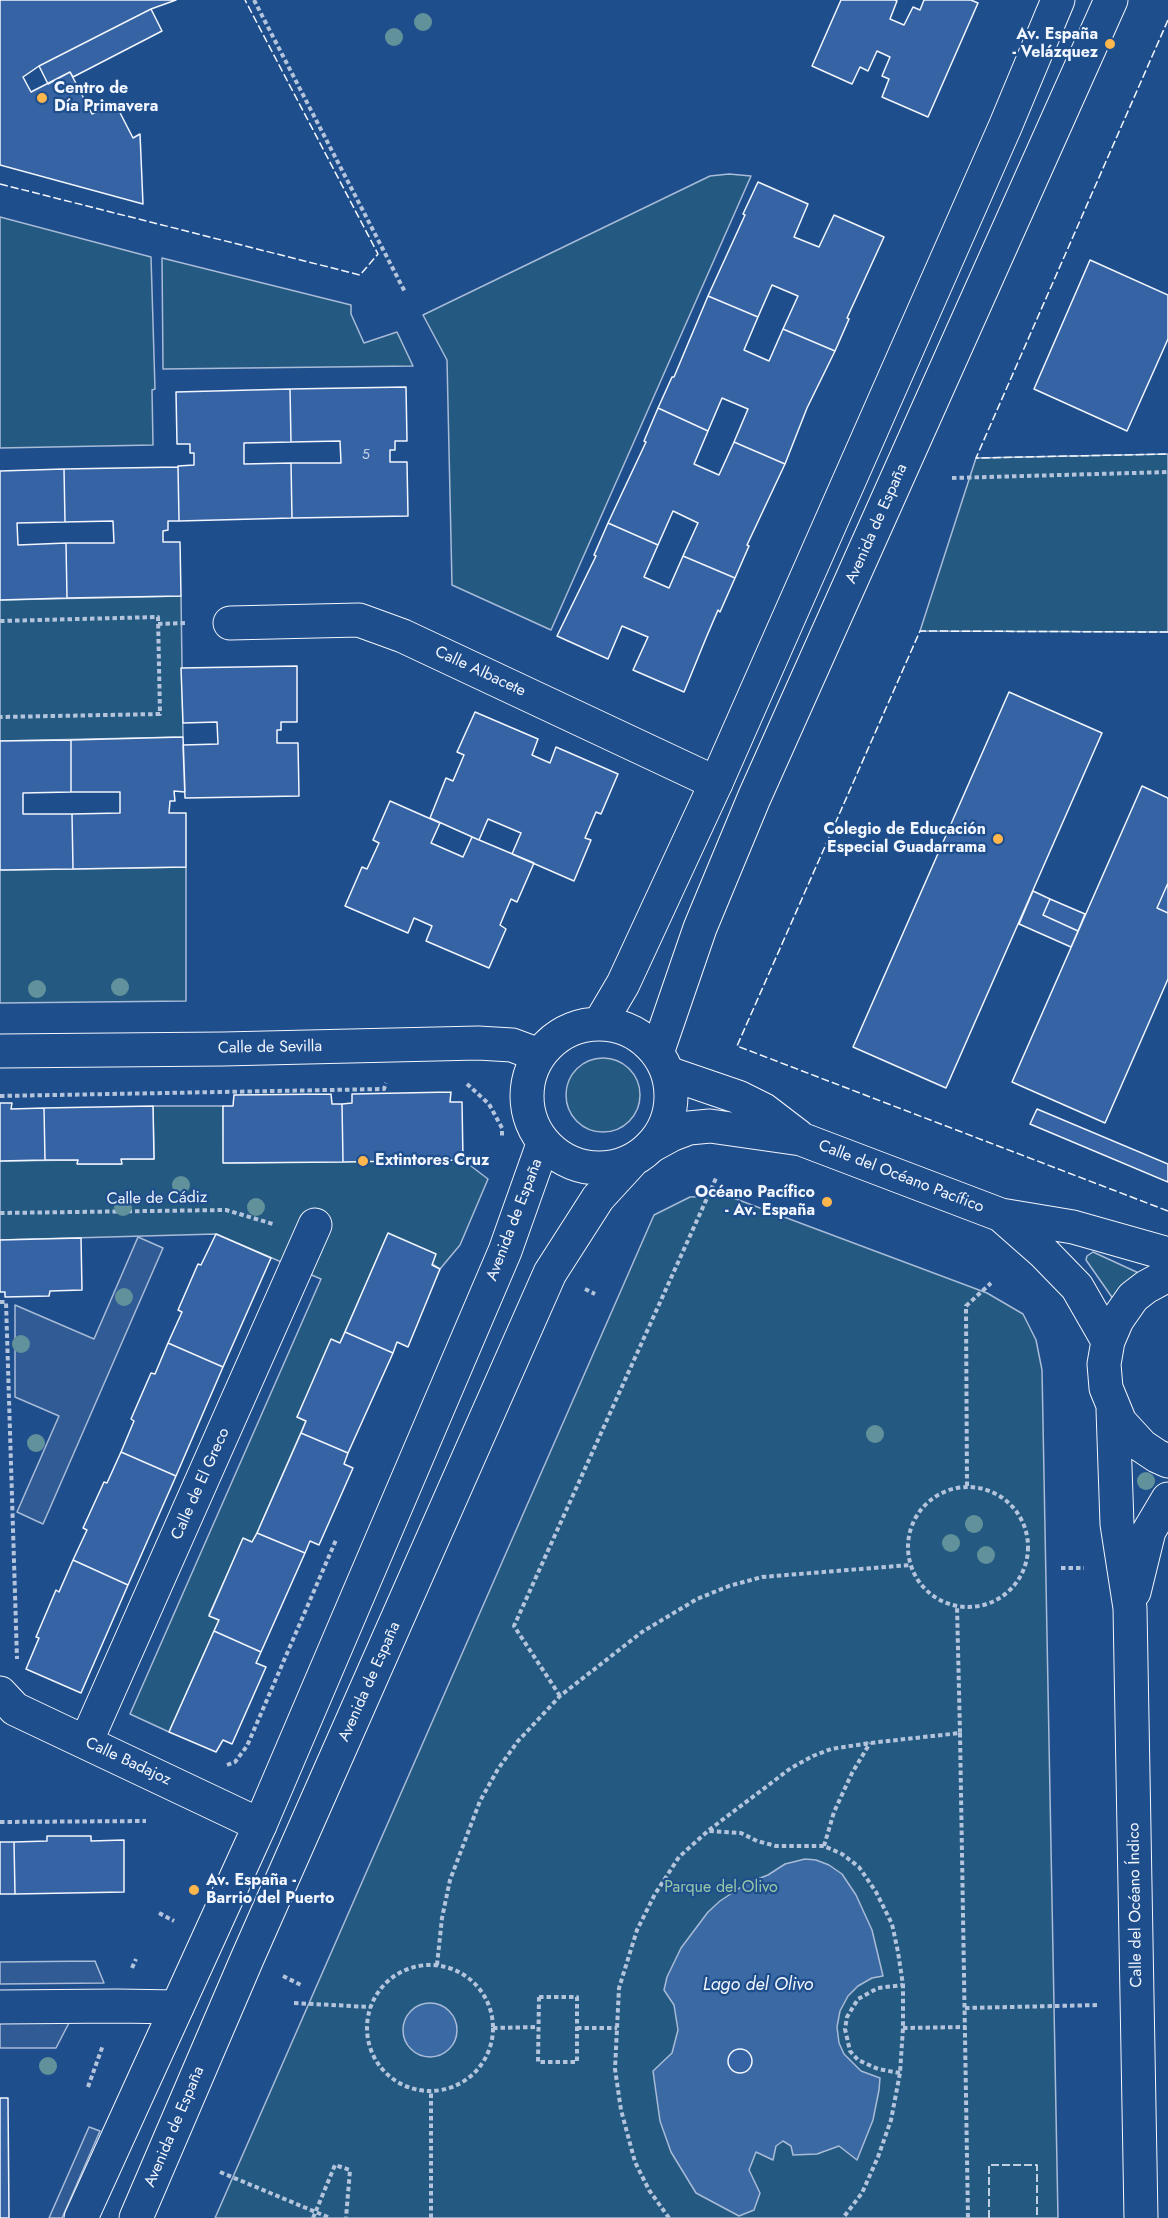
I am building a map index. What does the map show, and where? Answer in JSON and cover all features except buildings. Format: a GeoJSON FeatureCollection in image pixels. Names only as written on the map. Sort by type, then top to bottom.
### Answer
{"type":"FeatureCollection","features":[{"type":"Feature","properties":{"kind":"main road"},"geometry":{"type":"LineString","coordinates":[[600,1023],[623,984],[716,783],[1005,127],[1058,0]]}},
{"type":"Feature","properties":{"kind":"main road","name":"Avenida de España"},"geometry":{"type":"LineString","coordinates":[[662,1063],[700,928],[754,798],[1111,0]]}},
{"type":"Feature","properties":{"kind":"main road","name":"Calle Albacete"},"geometry":{"type":"LineString","coordinates":[[230,623],[359,620],[402,636],[716,783]]}},
{"type":"Feature","properties":{"kind":"main road"},"geometry":{"type":"LineString","coordinates":[[600,1023],[632,1031],[662,1063],[671,1099],[665,1125],[641,1154],[600,1169],[569,1163],[543,1144],[529,1116],[526,1084],[539,1055],[556,1037],[577,1027],[600,1023]]}},
{"type":"Feature","properties":{"kind":"main road","name":"Calle de Sevilla"},"geometry":{"type":"LineString","coordinates":[[0,1051],[478,1043],[512,1045],[539,1055]]}},
{"type":"Feature","properties":{"kind":"main road","name":"Calle del Océano Pacífico"},"geometry":{"type":"LineString","coordinates":[[662,1063],[764,1110],[801,1139]]}},
{"type":"Feature","properties":{"kind":"main road","name":"Calle del Océano Pacífico"},"geometry":{"type":"LineString","coordinates":[[641,1154],[673,1134],[689,1128],[710,1126],[801,1139],[1001,1215],[1073,1227],[1168,1254]]}},
{"type":"Feature","properties":{"kind":"main road","name":"Avenida de España"},"geometry":{"type":"LineString","coordinates":[[81,2218],[260,1825],[505,1251],[543,1144]]}},
{"type":"Feature","properties":{"kind":"main road","name":"Avenida de España"},"geometry":{"type":"LineString","coordinates":[[136,2218],[247,1959],[550,1273],[598,1198],[641,1154]]}},
{"type":"Feature","properties":{"kind":"main road","name":"Calle del Océano Pacífico"},"geometry":{"type":"LineString","coordinates":[[1001,1215],[1043,1252],[1077,1287],[1108,1341]]}},
{"type":"Feature","properties":{"kind":"main road","name":"Calle de El Greco"},"geometry":{"type":"LineString","coordinates":[[86,1742],[313,1230]]}},
{"type":"Feature","properties":{"kind":"main road"},"geometry":{"type":"LineString","coordinates":[[1168,1275],[1132,1297],[1117,1320],[1108,1341],[1104,1364],[1106,1388],[1113,1410],[1128,1433],[1156,1456],[1168,1461]]}},
{"type":"Feature","properties":{"kind":"main road","name":"Calle del Océano Índico"},"geometry":{"type":"LineString","coordinates":[[1113,1410],[1117,1524],[1130,1608],[1142,2213]]}},
{"type":"Feature","properties":{"kind":"main road","name":"Calle del Océano Índico"},"geometry":{"type":"LineString","coordinates":[[1130,1608],[1149,1531],[1168,1499]]}},
{"type":"Feature","properties":{"kind":"main road","name":"Calle Badajoz"},"geometry":{"type":"LineString","coordinates":[[0,1693],[15,1709],[260,1825]]}},
{"type":"Feature","properties":{"kind":"main road"},"geometry":{"type":"LineString","coordinates":[[0,2007],[177,2007]]}},
{"type":"Feature","properties":{"kind":"path"},"geometry":{"type":"LineString","coordinates":[[254,0],[405,292]]}},
{"type":"Feature","properties":{"kind":"path"},"geometry":{"type":"LineString","coordinates":[[952,478],[1168,472]]}},
{"type":"Feature","properties":{"kind":"path"},"geometry":{"type":"LineString","coordinates":[[0,621],[158,617],[160,714],[0,717]]}},
{"type":"Feature","properties":{"kind":"path"},"geometry":{"type":"LineString","coordinates":[[158,624],[185,623]]}},
{"type":"Feature","properties":{"kind":"path"},"geometry":{"type":"LineString","coordinates":[[560,1696],[514,1626],[717,1176]]}},
{"type":"Feature","properties":{"kind":"path","name":"Calle de Cádiz"},"geometry":{"type":"LineString","coordinates":[[0,1213],[226,1210],[313,1230]]}},
{"type":"Feature","properties":{"kind":"path"},"geometry":{"type":"LineString","coordinates":[[967,1486],[966,1306],[991,1283]]}},
{"type":"Feature","properties":{"kind":"path"},"geometry":{"type":"LineString","coordinates":[[0,1302],[6,1302],[17,1663]]}},
{"type":"Feature","properties":{"kind":"path"},"geometry":{"type":"LineString","coordinates":[[967,1486],[987,1489],[1005,1498],[1018,1513],[1027,1532],[1029,1552],[1023,1571],[1013,1588],[996,1600],[977,1607],[957,1606],[941,1601],[928,1592],[917,1579],[910,1564],[908,1546],[911,1527],[919,1511],[933,1498],[949,1489],[967,1486]]}},
{"type":"Feature","properties":{"kind":"path"},"geometry":{"type":"LineString","coordinates":[[437,1965],[442,1918],[450,1880],[480,1802],[498,1769],[518,1741],[560,1696],[642,1632],[697,1599],[729,1586],[762,1577],[910,1564]]}},
{"type":"Feature","properties":{"kind":"path"},"geometry":{"type":"LineString","coordinates":[[957,1606],[968,2218]]}},
{"type":"Feature","properties":{"kind":"path"},"geometry":{"type":"LineString","coordinates":[[666,2217],[635,2162],[621,2110],[615,2069],[619,1988],[637,1930],[654,1894],[679,1857],[708,1831],[791,1768],[831,1749],[960,1733]]}},
{"type":"Feature","properties":{"kind":"path"},"geometry":{"type":"LineString","coordinates":[[824,1846],[834,1812],[852,1773],[870,1743]]}},
{"type":"Feature","properties":{"kind":"path"},"geometry":{"type":"LineString","coordinates":[[0,1822],[146,1821]]}},
{"type":"Feature","properties":{"kind":"path"},"geometry":{"type":"LineString","coordinates":[[708,1831],[741,1833],[757,1841],[776,1846],[824,1846],[842,1854],[859,1867],[876,1892],[892,1924],[903,1985],[900,2073],[891,2120],[878,2157],[862,2193],[843,2218]]}},
{"type":"Feature","properties":{"kind":"path"},"geometry":{"type":"LineString","coordinates":[[416,1965],[437,1965],[455,1969],[471,1979],[483,1993],[490,2010],[493,2028],[490,2047],[482,2065],[468,2079],[450,2088],[431,2091],[411,2089],[394,2079],[379,2066],[370,2047],[367,2027],[370,2007],[380,1989],[396,1974],[416,1965]]}},
{"type":"Feature","properties":{"kind":"path"},"geometry":{"type":"LineString","coordinates":[[900,2073],[878,2069],[858,2060],[850,2051],[844,2029],[847,2017],[858,1999],[878,1988],[903,1985]]}},
{"type":"Feature","properties":{"kind":"path"},"geometry":{"type":"LineString","coordinates":[[539,1997],[577,1997],[577,2062],[538,2062],[538,2027],[539,1997]]}},
{"type":"Feature","properties":{"kind":"path"},"geometry":{"type":"LineString","coordinates":[[294,2003],[370,2007]]}},
{"type":"Feature","properties":{"kind":"path"},"geometry":{"type":"LineString","coordinates":[[965,2008],[1070,2005]]}},
{"type":"Feature","properties":{"kind":"path"},"geometry":{"type":"LineString","coordinates":[[493,2028],[538,2027]]}},
{"type":"Feature","properties":{"kind":"path"},"geometry":{"type":"LineString","coordinates":[[903,2028],[966,2027]]}},
{"type":"Feature","properties":{"kind":"path"},"geometry":{"type":"LineString","coordinates":[[577,2028],[617,2028]]}},
{"type":"Feature","properties":{"kind":"path"},"geometry":{"type":"LineString","coordinates":[[431,2091],[431,2218]]}},
{"type":"Feature","properties":{"kind":"path"},"geometry":{"type":"LineString","coordinates":[[313,2218],[334,2165],[350,2170],[346,2218]]}},
{"type":"Feature","properties":{"kind":"path"},"geometry":{"type":"LineString","coordinates":[[220,2172],[330,2218]]}},
{"type":"Feature","properties":{"kind":"green space"},"geometry":{"type":"Polygon","coordinates":[[[729,174],[751,176],[551,630],[452,585],[447,360],[423,315],[710,176],[729,174]]]}},
{"type":"Feature","properties":{"kind":"green space"},"geometry":{"type":"Polygon","coordinates":[[[0,217],[151,257],[155,389],[152,390],[153,445],[0,448],[0,217]]]}},
{"type":"Feature","properties":{"kind":"green space"},"geometry":{"type":"Polygon","coordinates":[[[162,258],[351,305],[351,314],[364,343],[397,332],[413,366],[163,369],[162,258]]]}},
{"type":"Feature","properties":{"kind":"green space"},"geometry":{"type":"Polygon","coordinates":[[[1168,454],[1168,632],[920,631],[976,458],[1168,454]]]}},
{"type":"Feature","properties":{"kind":"green space"},"geometry":{"type":"Polygon","coordinates":[[[181,596],[183,737],[0,741],[0,600],[181,596]]]}},
{"type":"Feature","properties":{"kind":"green space"},"geometry":{"type":"Polygon","coordinates":[[[186,867],[186,1001],[0,1003],[0,870],[186,867]]]}},
{"type":"Feature","properties":{"kind":"green space"},"geometry":{"type":"Polygon","coordinates":[[[603,1058],[617,1061],[629,1069],[637,1081],[640,1095],[637,1109],[629,1121],[617,1129],[603,1132],[589,1129],[577,1121],[569,1109],[566,1095],[569,1081],[577,1069],[589,1061],[603,1058]]]}},
{"type":"Feature","properties":{"kind":"green space"},"geometry":{"type":"Polygon","coordinates":[[[153,1106],[223,1106],[224,1163],[463,1160],[488,1179],[460,1245],[440,1269],[388,1234],[340,1343],[297,1417],[306,1421],[257,1533],[252,1542],[243,1539],[209,1615],[219,1620],[169,1732],[130,1714],[321,1279],[216,1234],[0,1240],[0,1161],[78,1160],[78,1164],[121,1164],[121,1159],[154,1159],[153,1106]]]}},
{"type":"Feature","properties":{"kind":"green space","name":"Parque del Olivo"},"geometry":{"type":"Polygon","coordinates":[[[728,1196],[987,1293],[1023,1314],[1036,1340],[1042,1370],[1058,2218],[215,2218],[654,1215],[690,1197],[728,1196]]]}},
{"type":"Feature","properties":{"kind":"green space"},"geometry":{"type":"Polygon","coordinates":[[[1093,1252],[1143,1275],[1116,1303],[1086,1260],[1087,1256],[1093,1252]]]}},
{"type":"Feature","properties":{"kind":"shaded area"},"geometry":{"type":"Polygon","coordinates":[[[138,1237],[163,1248],[43,1524],[17,1512],[59,1416],[15,1397],[15,1305],[94,1339],[138,1237]]]}},
{"type":"Feature","properties":{"kind":"shaded area"},"geometry":{"type":"Polygon","coordinates":[[[95,1961],[104,1983],[0,1984],[0,1962],[95,1961]]]}},
{"type":"Feature","properties":{"kind":"shaded area"},"geometry":{"type":"Polygon","coordinates":[[[71,2019],[56,2048],[0,2048],[0,2020],[71,2019]]]}},
{"type":"Feature","properties":{"kind":"shaded area"},"geometry":{"type":"Polygon","coordinates":[[[89,2127],[100,2131],[62,2218],[49,2218],[89,2127]]]}},
{"type":"Feature","properties":{"kind":"water","name":"Lago del Olivo"},"geometry":{"type":"Polygon","coordinates":[[[805,1859],[829,1865],[842,1874],[856,1895],[872,1930],[883,1976],[872,1978],[858,1986],[848,1996],[840,2011],[837,2027],[839,2043],[844,2054],[861,2071],[880,2078],[879,2090],[873,2120],[857,2160],[839,2146],[817,2154],[793,2155],[791,2146],[783,2141],[776,2146],[773,2160],[756,2152],[749,2170],[760,2193],[754,2210],[739,2216],[696,2193],[671,2152],[660,2121],[653,2071],[672,2053],[678,2030],[674,2005],[664,1990],[667,1977],[681,1948],[708,1912],[747,1883],[768,1875],[785,1864],[805,1859]]]}},
{"type":"Feature","properties":{"kind":"water"},"geometry":{"type":"Polygon","coordinates":[[[425,2003],[435,2003],[445,2007],[453,2015],[457,2030],[453,2045],[445,2053],[435,2057],[425,2057],[415,2053],[407,2045],[403,2035],[403,2025],[407,2015],[415,2007],[425,2003]]]}},
{"type":"Feature","properties":{"kind":"fence"},"geometry":{"type":"LineString","coordinates":[[0,184],[360,275],[378,254],[245,0]]}},
{"type":"Feature","properties":{"kind":"fence"},"geometry":{"type":"LineString","coordinates":[[1168,20],[976,458],[1168,454]]}},
{"type":"Feature","properties":{"kind":"fence"},"geometry":{"type":"LineString","coordinates":[[1168,632],[920,631],[737,1046],[1168,1211]]}},
{"type":"Feature","properties":{"kind":"fence"},"geometry":{"type":"LineString","coordinates":[[989,2218],[989,2165],[1037,2165],[1037,2218]]}},
{"type":"Feature","properties":{"kind":"place","name":"Av. España - Velázquez"},"geometry":{"type":"Point","coordinates":[1110,44]}},
{"type":"Feature","properties":{"kind":"place","name":"Centro de Día Primavera"},"geometry":{"type":"Point","coordinates":[42,98]}},
{"type":"Feature","properties":{"kind":"place","name":"Colegio de Educación Especial Guadarrama"},"geometry":{"type":"Point","coordinates":[998,839]}},
{"type":"Feature","properties":{"kind":"place","name":"Extintores Cruz"},"geometry":{"type":"Point","coordinates":[363,1161]}},
{"type":"Feature","properties":{"kind":"place","name":"Océano Pacífico - Av. España"},"geometry":{"type":"Point","coordinates":[827,1202]}},
{"type":"Feature","properties":{"kind":"place","name":"Av. España - Barrio del Puerto"},"geometry":{"type":"Point","coordinates":[194,1890]}}]}
